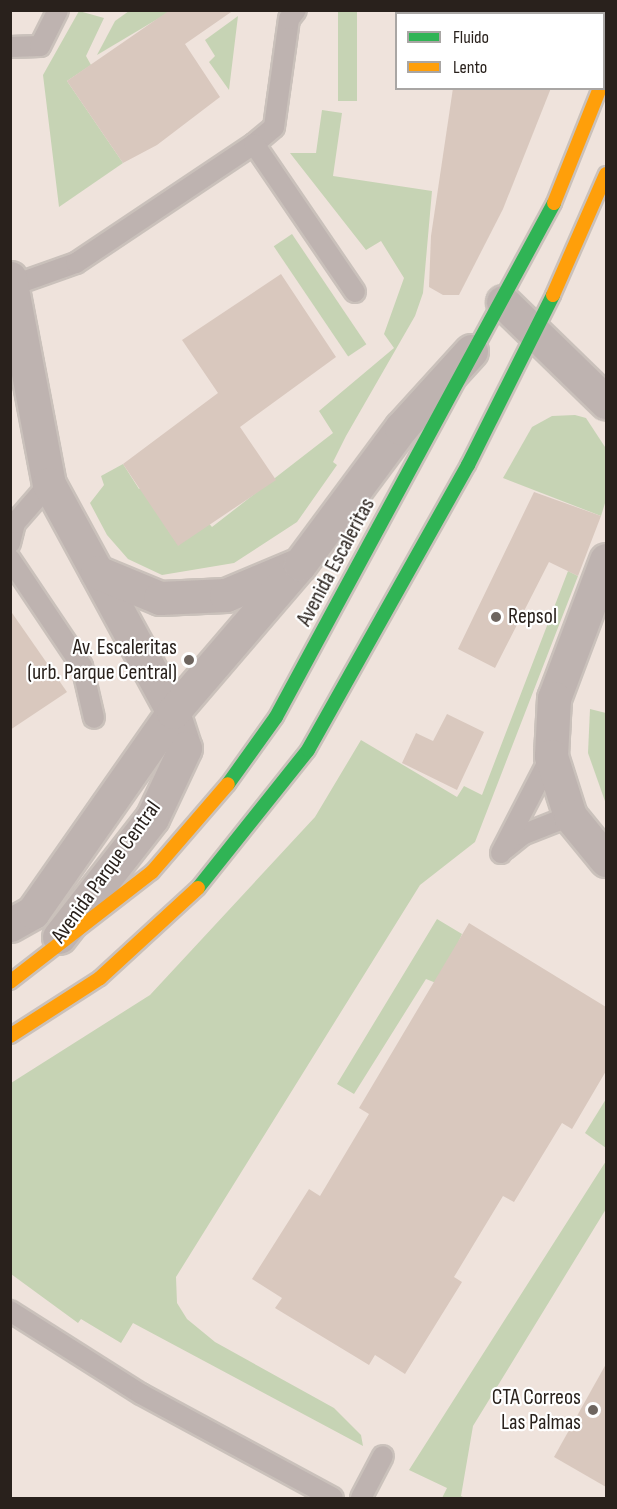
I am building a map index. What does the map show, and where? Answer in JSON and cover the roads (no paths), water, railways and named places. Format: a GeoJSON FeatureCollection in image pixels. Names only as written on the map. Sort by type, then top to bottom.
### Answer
{"type":"FeatureCollection","features":[{"type":"Feature","properties":{"kind":"street","name":"Avenida Escaleritas"},"geometry":{"type":"LineString","coordinates":[[10,982],[38,964],[152,873],[220,795],[276,717],[488,332],[552,207],[599,90]]}},
{"type":"Feature","properties":{"kind":"street"},"geometry":{"type":"LineString","coordinates":[[10,1036],[100,978],[194,893],[289,776],[468,465],[536,333],[606,174]]}},
{"type":"Feature","properties":{"kind":"street","name":"Avenida Parque Central"},"geometry":{"type":"LineString","coordinates":[[10,278],[49,484],[173,712],[184,748],[152,818],[38,964]]}},
{"type":"Feature","properties":{"kind":"street"},"geometry":{"type":"LineString","coordinates":[[503,302],[606,402]]}},
{"type":"Feature","properties":{"kind":"street","name":"Avenida Parque Central"},"geometry":{"type":"LineString","coordinates":[[10,926],[33,912],[173,712],[300,564],[401,428],[488,332]]}},
{"type":"Feature","properties":{"kind":"street"},"geometry":{"type":"LineString","coordinates":[[606,560],[554,698],[551,756],[570,816],[606,860]]}},
{"type":"Feature","properties":{"kind":"street"},"geometry":{"type":"LineString","coordinates":[[97,572],[160,598],[226,595],[300,564]]}},
{"type":"Feature","properties":{"kind":"lane"},"geometry":{"type":"LineString","coordinates":[[10,47],[40,46],[58,10]]}},
{"type":"Feature","properties":{"kind":"lane"},"geometry":{"type":"LineString","coordinates":[[11,285],[76,263],[254,144],[274,127],[289,19],[296,10]]}},
{"type":"Feature","properties":{"kind":"lane"},"geometry":{"type":"LineString","coordinates":[[254,144],[355,292]]}},
{"type":"Feature","properties":{"kind":"lane"},"geometry":{"type":"LineString","coordinates":[[10,543],[15,523],[49,484]]}},
{"type":"Feature","properties":{"kind":"lane"},"geometry":{"type":"LineString","coordinates":[[10,559],[82,666],[94,718]]}},
{"type":"Feature","properties":{"kind":"lane"},"geometry":{"type":"LineString","coordinates":[[551,756],[501,853],[522,835],[570,816]]}},
{"type":"Feature","properties":{"kind":"lane"},"geometry":{"type":"LineString","coordinates":[[10,1311],[141,1394],[333,1498]]}},
{"type":"Feature","properties":{"kind":"lane"},"geometry":{"type":"LineString","coordinates":[[361,1498],[383,1456]]}},
{"type":"Feature","properties":{"kind":"place","name":"Repsol"},"geometry":{"type":"Point","coordinates":[496,617]}},
{"type":"Feature","properties":{"kind":"place","name":"Av. Escaleritas (urb. Parque Central)"},"geometry":{"type":"Point","coordinates":[189,660]}},
{"type":"Feature","properties":{"kind":"place","name":"CTA Correos Las Palmas"},"geometry":{"type":"Point","coordinates":[593,1410]}}]}
